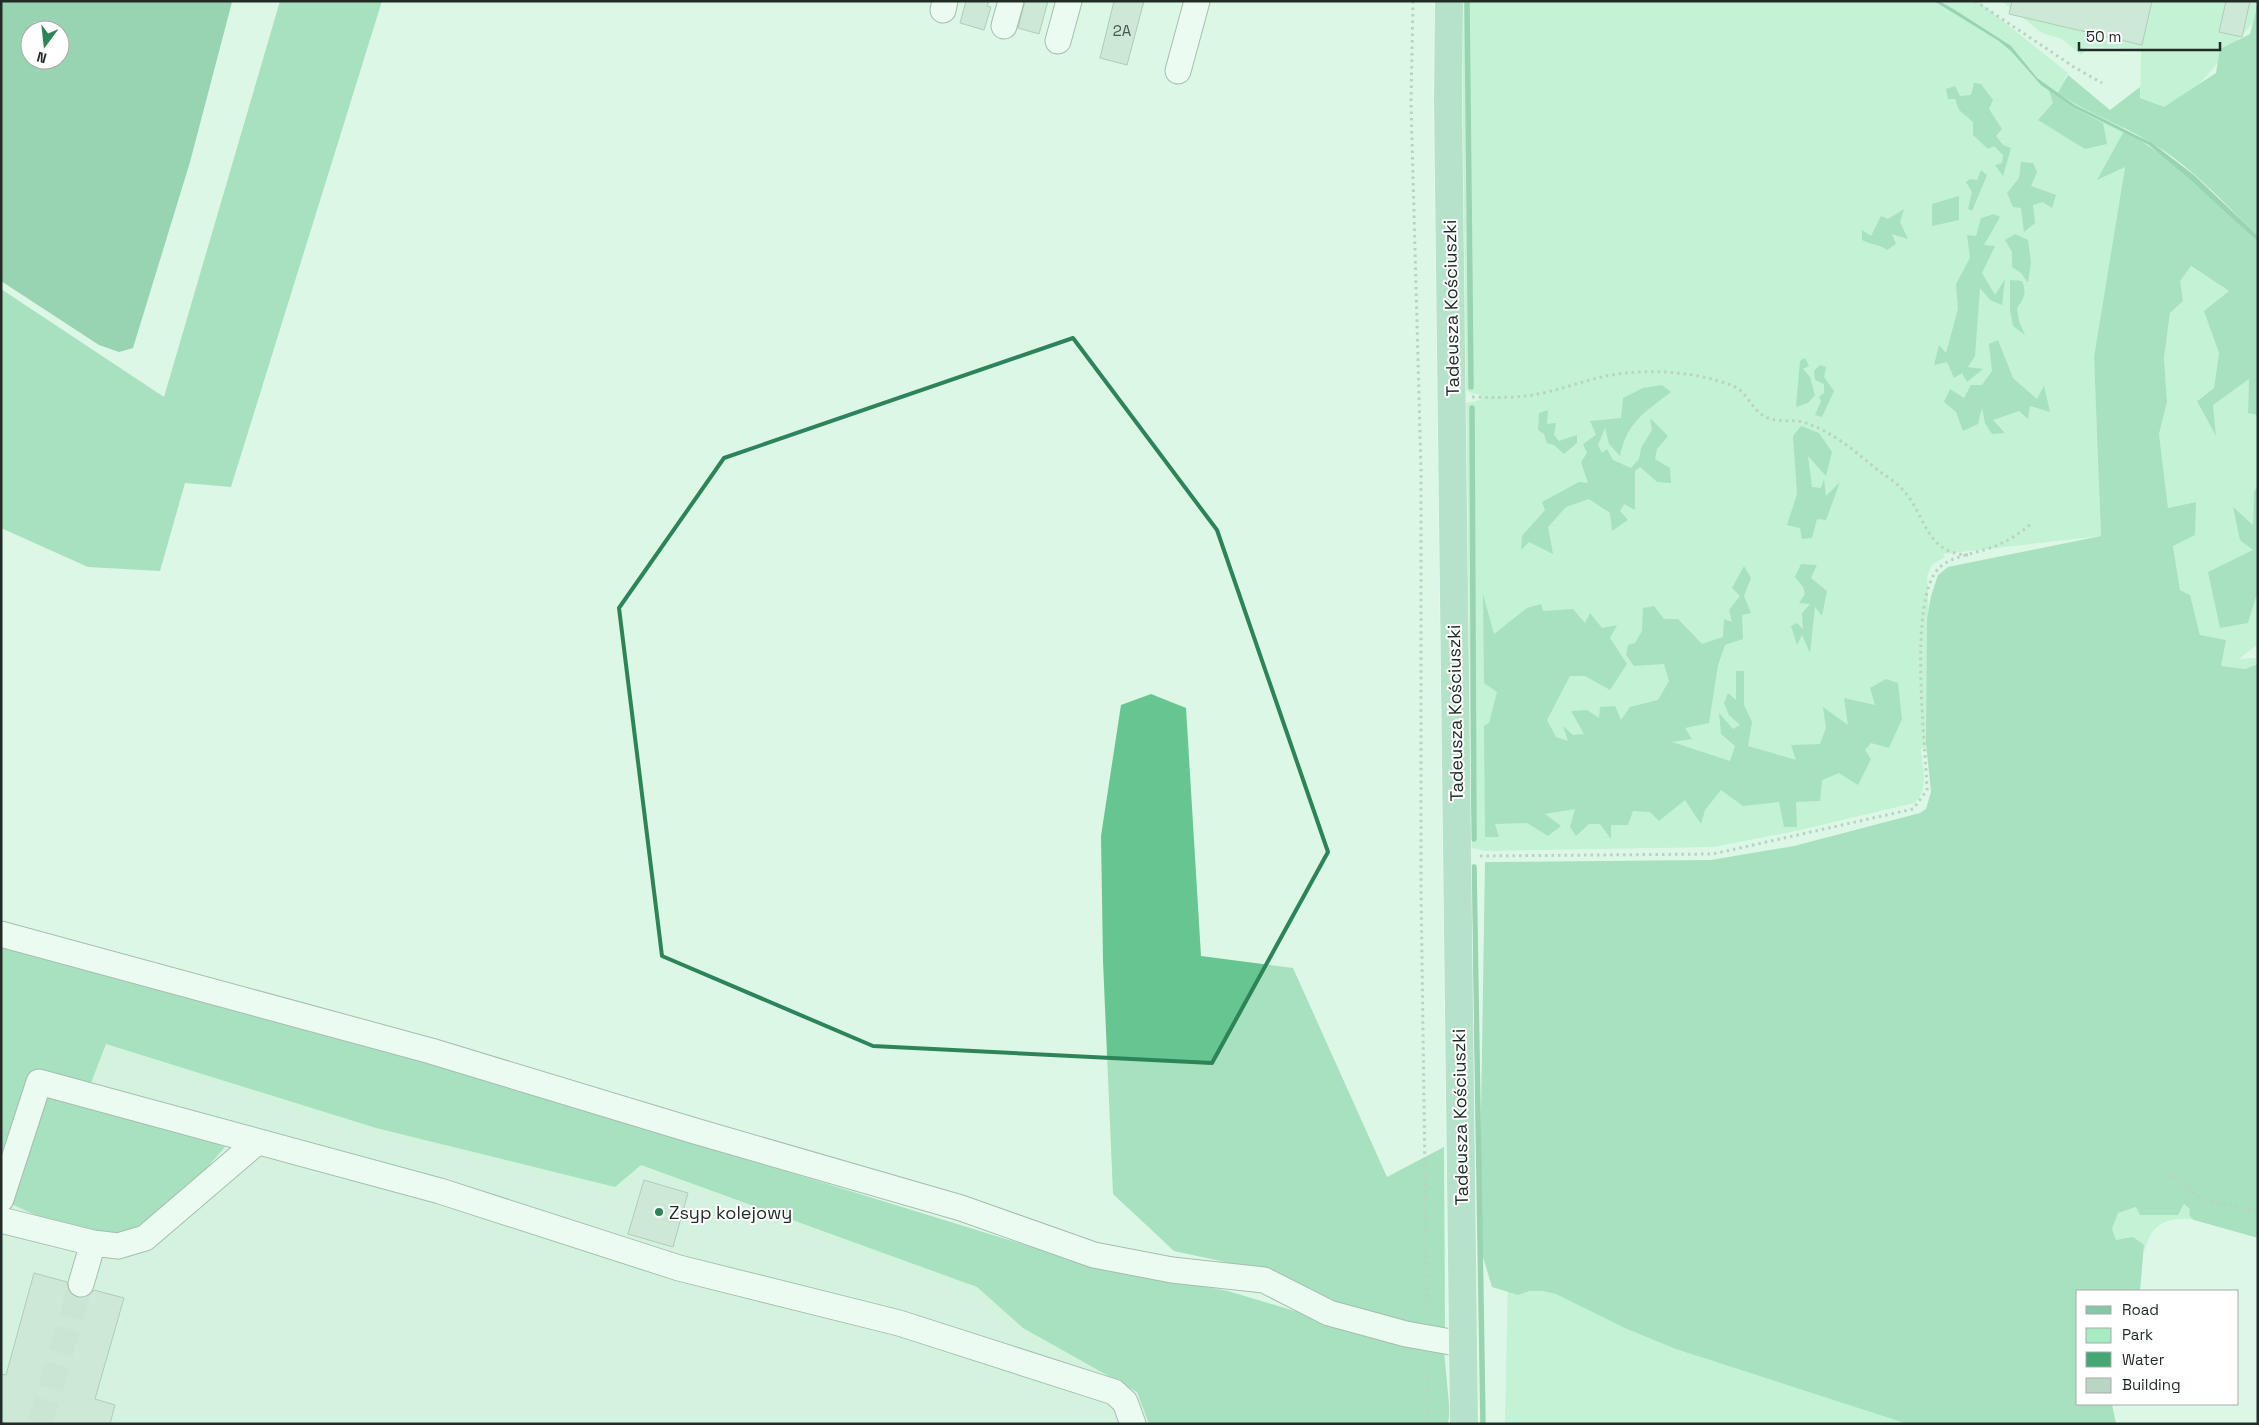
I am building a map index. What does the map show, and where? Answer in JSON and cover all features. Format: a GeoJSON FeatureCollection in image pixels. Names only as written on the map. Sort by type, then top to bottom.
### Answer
{"type":"FeatureCollection","features":[{"type":"Feature","properties":{"kind":"main road","name":"Tadeusza Kościuszki"},"geometry":{"type":"LineString","coordinates":[[1449,1],[1448,102],[1464,1424]]}},
{"type":"Feature","properties":{"kind":"street"},"geometry":{"type":"LineString","coordinates":[[1004,26],[1011,1]]}},
{"type":"Feature","properties":{"kind":"street"},"geometry":{"type":"LineString","coordinates":[[1058,41],[1069,1]]}},
{"type":"Feature","properties":{"kind":"street"},"geometry":{"type":"LineString","coordinates":[[1178,71],[1197,1]]}},
{"type":"Feature","properties":{"kind":"street"},"geometry":{"type":"LineString","coordinates":[[1,934],[250,1000],[431,1051],[961,1208],[1094,1255],[1172,1270],[1264,1280],[1329,1313],[1428,1338],[1462,1344]]}},
{"type":"Feature","properties":{"kind":"street"},"geometry":{"type":"LineString","coordinates":[[1,1199],[39,1082],[440,1192],[679,1268],[899,1323],[1114,1392],[1125,1402],[1133,1424]]}},
{"type":"Feature","properties":{"kind":"street"},"geometry":{"type":"LineString","coordinates":[[1,1220],[93,1243],[118,1246],[145,1238],[256,1143]]}},
{"type":"Feature","properties":{"kind":"street"},"geometry":{"type":"LineString","coordinates":[[81,1284],[93,1243]]}},
{"type":"Feature","properties":{"kind":"path"},"geometry":{"type":"LineString","coordinates":[[1413,1],[1411,113],[1421,469],[1421,889],[1428,1338],[1427,1424]]}},
{"type":"Feature","properties":{"kind":"path"},"geometry":{"type":"LineString","coordinates":[[1975,1],[2066,62],[2102,83]]}},
{"type":"Feature","properties":{"kind":"path"},"geometry":{"type":"LineString","coordinates":[[1476,397],[1503,398],[1535,394],[1608,375],[1641,372],[1704,377],[1734,386],[1741,391],[1756,410],[1766,417],[1775,420],[1801,422],[1842,441],[1900,486],[1912,501],[1936,545],[1952,553],[1971,555]]}},
{"type":"Feature","properties":{"kind":"path"},"geometry":{"type":"LineString","coordinates":[[1457,856],[1712,854],[1913,809],[1926,790],[1921,645],[1928,588],[1940,567],[1948,561],[2000,544],[2032,523]]}},
{"type":"Feature","properties":{"kind":"path"},"geometry":{"type":"LineString","coordinates":[[2167,1173],[2205,1200],[2258,1211]]}},
{"type":"Feature","properties":{"kind":"highlighted area"},"geometry":{"type":"Polygon","coordinates":[[[1073,338],[1217,530],[1328,852],[1212,1063],[873,1046],[662,956],[619,608],[724,458],[1073,338]]]}},
{"type":"Feature","properties":{"kind":"shaded area"},"geometry":{"type":"Polygon","coordinates":[[[280,1],[382,1],[231,487],[185,483],[160,571],[88,567],[1,528],[1,289],[164,397],[280,1]]]}},
{"type":"Feature","properties":{"kind":"shaded area"},"geometry":{"type":"Polygon","coordinates":[[[2258,4],[2258,236],[2207,186],[2179,162],[2150,142],[2080,107],[2058,93],[2068,75],[2110,110],[2140,87],[2140,98],[2164,107],[2216,73],[2220,49],[2250,34],[2258,4]]]}},
{"type":"Feature","properties":{"kind":"shaded area"},"geometry":{"type":"Polygon","coordinates":[[[1974,83],[1981,84],[1993,100],[1989,109],[2002,129],[1996,136],[2003,145],[2011,148],[2003,176],[1995,165],[2002,163],[2003,155],[1994,146],[1988,149],[1973,135],[1973,122],[1959,110],[1955,99],[1948,99],[1946,89],[1955,86],[1960,96],[1971,95],[1974,83]]]}},
{"type":"Feature","properties":{"kind":"shaded area"},"geometry":{"type":"Polygon","coordinates":[[[2049,90],[2073,107],[2103,123],[2107,144],[2085,149],[2038,120],[2053,103],[2049,90]]]}},
{"type":"Feature","properties":{"kind":"shaded area"},"geometry":{"type":"Polygon","coordinates":[[[2124,131],[2161,154],[2178,168],[2258,242],[2258,415],[2248,413],[2249,379],[2213,405],[2216,436],[2197,401],[2214,388],[2219,353],[2204,311],[2229,291],[2191,266],[2180,281],[2183,301],[2170,313],[2164,358],[2167,402],[2159,434],[2168,508],[2196,502],[2195,535],[2173,546],[2180,590],[2190,595],[2200,635],[2226,640],[2221,666],[2245,669],[2258,664],[2258,1238],[2194,1220],[2189,1215],[2190,1209],[2184,1204],[2178,1215],[2140,1215],[2136,1207],[2118,1213],[2112,1229],[2116,1240],[2133,1237],[2144,1245],[2140,1290],[2076,1290],[2076,1405],[2112,1405],[2116,1424],[1908,1424],[1676,1349],[1627,1329],[1556,1294],[1543,1291],[1529,1291],[1518,1295],[1492,1287],[1479,1244],[1485,862],[1711,860],[1794,846],[1920,813],[1926,809],[1931,792],[1926,743],[1927,619],[1931,596],[1938,575],[1948,567],[2101,536],[2094,357],[2125,167],[2097,180],[2124,131]]]}},
{"type":"Feature","properties":{"kind":"shaded area"},"geometry":{"type":"Polygon","coordinates":[[[2021,162],[2033,163],[2037,172],[2031,186],[2056,195],[2052,208],[2043,202],[2033,205],[2035,223],[2024,232],[2021,208],[2013,207],[2007,193],[2019,178],[2021,162]]]}},
{"type":"Feature","properties":{"kind":"shaded area"},"geometry":{"type":"Polygon","coordinates":[[[1981,170],[1987,175],[1972,211],[1968,209],[1972,192],[1966,182],[1970,179],[1977,180],[1981,170]]]}},
{"type":"Feature","properties":{"kind":"shaded area"},"geometry":{"type":"Polygon","coordinates":[[[1959,196],[1959,220],[1932,226],[1932,204],[1959,196]]]}},
{"type":"Feature","properties":{"kind":"shaded area"},"geometry":{"type":"Polygon","coordinates":[[[1904,209],[1900,222],[1908,239],[1892,234],[1896,244],[1887,250],[1862,240],[1862,230],[1871,236],[1881,216],[1888,219],[1904,209]]]}},
{"type":"Feature","properties":{"kind":"shaded area"},"geometry":{"type":"Polygon","coordinates":[[[1994,214],[2000,217],[1984,245],[1995,246],[1982,273],[1995,295],[2005,279],[2002,305],[1990,300],[1980,288],[1975,356],[1968,367],[1983,369],[1967,382],[1962,373],[1954,378],[1947,362],[1934,365],[1939,345],[1946,353],[1958,309],[1956,284],[1970,258],[1967,235],[1976,236],[1981,218],[1994,214]]]}},
{"type":"Feature","properties":{"kind":"shaded area"},"geometry":{"type":"Polygon","coordinates":[[[2015,234],[2028,240],[2031,262],[2028,283],[2021,273],[2012,267],[2012,252],[2005,240],[2015,234]]]}},
{"type":"Feature","properties":{"kind":"shaded area"},"geometry":{"type":"Polygon","coordinates":[[[2010,280],[2022,281],[2024,285],[2024,295],[2017,308],[2019,321],[2025,335],[2013,326],[2010,310],[2010,280]]]}},
{"type":"Feature","properties":{"kind":"shaded area"},"geometry":{"type":"Polygon","coordinates":[[[1998,340],[2013,378],[2037,399],[2044,386],[2050,412],[2030,406],[2028,419],[2019,411],[1993,420],[2005,433],[1992,434],[1985,423],[1982,408],[1978,424],[1963,431],[1956,412],[1944,402],[1950,389],[1964,398],[1971,385],[1982,385],[1992,371],[1989,344],[1998,340]]]}},
{"type":"Feature","properties":{"kind":"shaded area"},"geometry":{"type":"Polygon","coordinates":[[[1805,358],[1809,366],[1803,369],[1810,377],[1815,395],[1808,403],[1796,407],[1800,361],[1805,358]]]}},
{"type":"Feature","properties":{"kind":"shaded area"},"geometry":{"type":"Polygon","coordinates":[[[1820,365],[1826,367],[1824,377],[1834,391],[1822,417],[1815,415],[1821,401],[1819,397],[1824,393],[1824,384],[1815,380],[1814,371],[1820,365]]]}},
{"type":"Feature","properties":{"kind":"shaded area"},"geometry":{"type":"Polygon","coordinates":[[[1662,385],[1671,392],[1645,412],[1632,426],[1623,444],[1620,456],[1609,444],[1605,428],[1598,445],[1602,453],[1607,449],[1613,460],[1631,468],[1639,459],[1641,448],[1652,430],[1650,418],[1668,436],[1657,449],[1655,459],[1670,468],[1671,483],[1657,482],[1640,467],[1635,471],[1635,510],[1624,504],[1620,511],[1628,520],[1612,531],[1610,513],[1589,499],[1566,507],[1548,527],[1553,554],[1529,542],[1521,550],[1522,536],[1545,510],[1542,502],[1579,482],[1588,483],[1581,462],[1587,453],[1583,444],[1596,435],[1590,421],[1621,418],[1623,398],[1643,388],[1662,385]]]}},
{"type":"Feature","properties":{"kind":"shaded area"},"geometry":{"type":"Polygon","coordinates":[[[1548,410],[1547,424],[1556,423],[1554,435],[1559,441],[1577,435],[1577,443],[1564,454],[1554,445],[1547,443],[1544,434],[1538,430],[1539,413],[1548,410]]]}},
{"type":"Feature","properties":{"kind":"shaded area"},"geometry":{"type":"Polygon","coordinates":[[[1801,426],[1819,433],[1832,452],[1826,476],[1808,456],[1812,487],[1821,488],[1824,479],[1826,496],[1840,482],[1826,520],[1817,519],[1812,538],[1802,539],[1800,528],[1787,525],[1797,494],[1793,436],[1801,426]]]}},
{"type":"Feature","properties":{"kind":"shaded area"},"geometry":{"type":"Polygon","coordinates":[[[2258,486],[2258,591],[2248,623],[2220,628],[2208,572],[2253,550],[2240,540],[2233,507],[2253,525],[2254,491],[2258,486]]]}},
{"type":"Feature","properties":{"kind":"shaded area"},"geometry":{"type":"Polygon","coordinates":[[[1801,564],[1817,565],[1811,578],[1827,591],[1822,616],[1815,607],[1810,653],[1802,635],[1797,645],[1791,626],[1797,623],[1803,629],[1802,613],[1810,604],[1799,603],[1805,594],[1803,587],[1795,577],[1801,564]]]}},
{"type":"Feature","properties":{"kind":"shaded area"},"geometry":{"type":"Polygon","coordinates":[[[1744,566],[1751,578],[1744,596],[1751,613],[1742,615],[1743,639],[1725,645],[1718,665],[1709,723],[1685,728],[1692,739],[1672,742],[1730,761],[1735,746],[1721,734],[1719,713],[1733,729],[1740,725],[1729,715],[1724,703],[1728,693],[1736,700],[1736,671],[1744,671],[1744,705],[1752,722],[1748,746],[1796,760],[1791,745],[1820,744],[1826,728],[1823,707],[1848,725],[1844,698],[1875,705],[1870,688],[1886,679],[1898,683],[1902,719],[1889,748],[1871,743],[1865,750],[1871,759],[1858,785],[1839,773],[1822,780],[1820,801],[1796,802],[1797,827],[1784,827],[1779,802],[1743,806],[1721,790],[1705,810],[1701,824],[1685,800],[1659,821],[1650,812],[1633,811],[1628,825],[1611,825],[1611,839],[1600,824],[1589,824],[1576,836],[1570,827],[1575,809],[1545,814],[1561,826],[1548,836],[1527,823],[1495,824],[1499,837],[1485,837],[1484,726],[1489,723],[1497,692],[1484,683],[1483,594],[1494,634],[1527,608],[1541,604],[1543,611],[1573,609],[1585,623],[1590,613],[1602,628],[1617,625],[1610,638],[1627,664],[1610,690],[1585,676],[1570,676],[1547,720],[1556,737],[1568,741],[1563,726],[1573,735],[1584,734],[1571,711],[1587,710],[1599,718],[1600,707],[1615,706],[1621,720],[1630,707],[1658,700],[1669,681],[1664,664],[1634,666],[1626,655],[1628,645],[1635,643],[1642,631],[1643,608],[1654,606],[1664,619],[1678,619],[1702,644],[1723,637],[1724,619],[1732,622],[1729,610],[1740,596],[1732,588],[1744,566]]]}},
{"type":"Feature","properties":{"kind":"shaded area"},"geometry":{"type":"Polygon","coordinates":[[[1151,694],[1186,708],[1201,956],[1293,968],[1387,1177],[1444,1147],[1445,1329],[1411,1325],[1335,1306],[1281,1279],[1239,1265],[1174,1251],[1113,1194],[1103,961],[1101,836],[1121,705],[1151,694]]]}},
{"type":"Feature","properties":{"kind":"shaded area"},"geometry":{"type":"Polygon","coordinates":[[[1,938],[306,1023],[1097,1267],[1228,1291],[1415,1347],[1444,1351],[1450,1415],[1447,1424],[1149,1424],[1137,1392],[1023,1328],[977,1287],[641,1165],[615,1187],[376,1128],[106,1044],[89,1088],[225,1147],[147,1236],[84,1238],[1,1199],[1,938]]]}},
{"type":"Feature","properties":{"kind":"shaded area"},"geometry":{"type":"Polygon","coordinates":[[[1,990],[934,1236],[1351,1389],[1450,1415],[1450,1424],[1,1424],[1,990]]]}},
{"type":"Feature","properties":{"kind":"green space"},"geometry":{"type":"Polygon","coordinates":[[[1459,1],[1978,1],[2068,73],[2064,79],[2121,124],[2124,131],[2122,135],[2125,166],[2094,357],[2101,536],[1943,554],[1945,557],[1932,565],[1927,576],[1936,745],[1921,749],[1924,785],[1919,798],[1914,803],[1796,831],[1713,847],[1485,851],[1472,848],[1468,843],[1464,407],[1466,403],[1481,400],[1481,395],[1471,393],[1463,388],[1459,1]]]}},
{"type":"Feature","properties":{"kind":"green space"},"geometry":{"type":"Polygon","coordinates":[[[2001,1],[2258,1],[2258,17],[2168,120],[2140,108],[2141,49],[2089,47],[2081,55],[2062,39],[2042,33],[2001,1]]]}},
{"type":"Feature","properties":{"kind":"green space"},"geometry":{"type":"Polygon","coordinates":[[[2190,266],[2229,291],[2205,311],[2219,353],[2214,388],[2197,400],[2216,434],[2212,405],[2249,379],[2248,413],[2258,415],[2258,486],[2254,491],[2253,526],[2233,508],[2253,549],[2248,623],[2258,591],[2258,644],[2239,659],[2258,658],[2258,664],[2245,669],[2221,666],[2200,635],[2190,595],[2180,590],[2173,546],[2196,502],[2168,508],[2159,434],[2167,402],[2164,358],[2170,313],[2183,301],[2179,281],[2190,266]]]}},
{"type":"Feature","properties":{"kind":"green space"},"geometry":{"type":"Polygon","coordinates":[[[2184,1204],[2191,1209],[2189,1215],[2194,1220],[2176,1219],[2161,1224],[2151,1235],[2145,1252],[2144,1245],[2116,1240],[2112,1229],[2118,1213],[2136,1207],[2140,1215],[2178,1215],[2184,1204]]]}},
{"type":"Feature","properties":{"kind":"green space"},"geometry":{"type":"Polygon","coordinates":[[[1508,1276],[1926,1424],[1505,1424],[1508,1276]]]}},
{"type":"Feature","properties":{"kind":"water"},"geometry":{"type":"Polygon","coordinates":[[[1,1],[232,2],[190,162],[133,348],[119,352],[99,345],[1,281],[1,1]]]}},
{"type":"Feature","properties":{"kind":"water"},"geometry":{"type":"Polygon","coordinates":[[[1934,1],[1939,1],[1955,10],[2011,46],[2037,78],[2075,105],[2152,143],[2194,175],[2258,236],[2258,242],[2191,180],[2149,145],[2073,107],[2041,85],[2011,51],[1999,41],[1934,1]]]}},
{"type":"Feature","properties":{"kind":"building"},"geometry":{"type":"Polygon","coordinates":[[[966,1],[989,1],[987,6],[991,7],[984,30],[960,23],[966,1]]]}},
{"type":"Feature","properties":{"kind":"building"},"geometry":{"type":"Polygon","coordinates":[[[1025,1],[1048,1],[1039,34],[1018,28],[1025,1]]]}},
{"type":"Feature","properties":{"kind":"building"},"geometry":{"type":"Polygon","coordinates":[[[1114,1],[1144,1],[1127,65],[1100,58],[1114,1]]]}},
{"type":"Feature","properties":{"kind":"building"},"geometry":{"type":"Polygon","coordinates":[[[2012,1],[2152,1],[2142,45],[2009,14],[2012,1]]]}},
{"type":"Feature","properties":{"kind":"building"},"geometry":{"type":"Polygon","coordinates":[[[2226,1],[2250,1],[2242,37],[2219,32],[2226,1]]]}},
{"type":"Feature","properties":{"kind":"building","name":"Zsyp kolejowy"},"geometry":{"type":"Polygon","coordinates":[[[644,1180],[688,1193],[673,1247],[628,1234],[644,1180]]]}},
{"type":"Feature","properties":{"kind":"building"},"geometry":{"type":"Polygon","coordinates":[[[34,1273],[67,1282],[70,1294],[77,1298],[85,1298],[94,1290],[124,1298],[95,1399],[115,1405],[110,1424],[9,1424],[1,1422],[1,1374],[6,1375],[34,1273]]]}},
{"type":"Feature","properties":{"kind":"waterway"},"geometry":{"type":"LineString","coordinates":[[1467,1],[1471,387]]}},
{"type":"Feature","properties":{"kind":"waterway"},"geometry":{"type":"LineString","coordinates":[[1472,408],[1474,839]]}},
{"type":"Feature","properties":{"kind":"waterway"},"geometry":{"type":"LineString","coordinates":[[1474,867],[1483,1424]]}},
{"type":"Feature","properties":{"kind":"tunnel"},"geometry":{"type":"LineString","coordinates":[[40,1424],[81,1284]]}},
{"type":"Feature","properties":{"kind":"place","name":"Zsyp kolejowy"},"geometry":{"type":"Point","coordinates":[659,1212]}}]}
